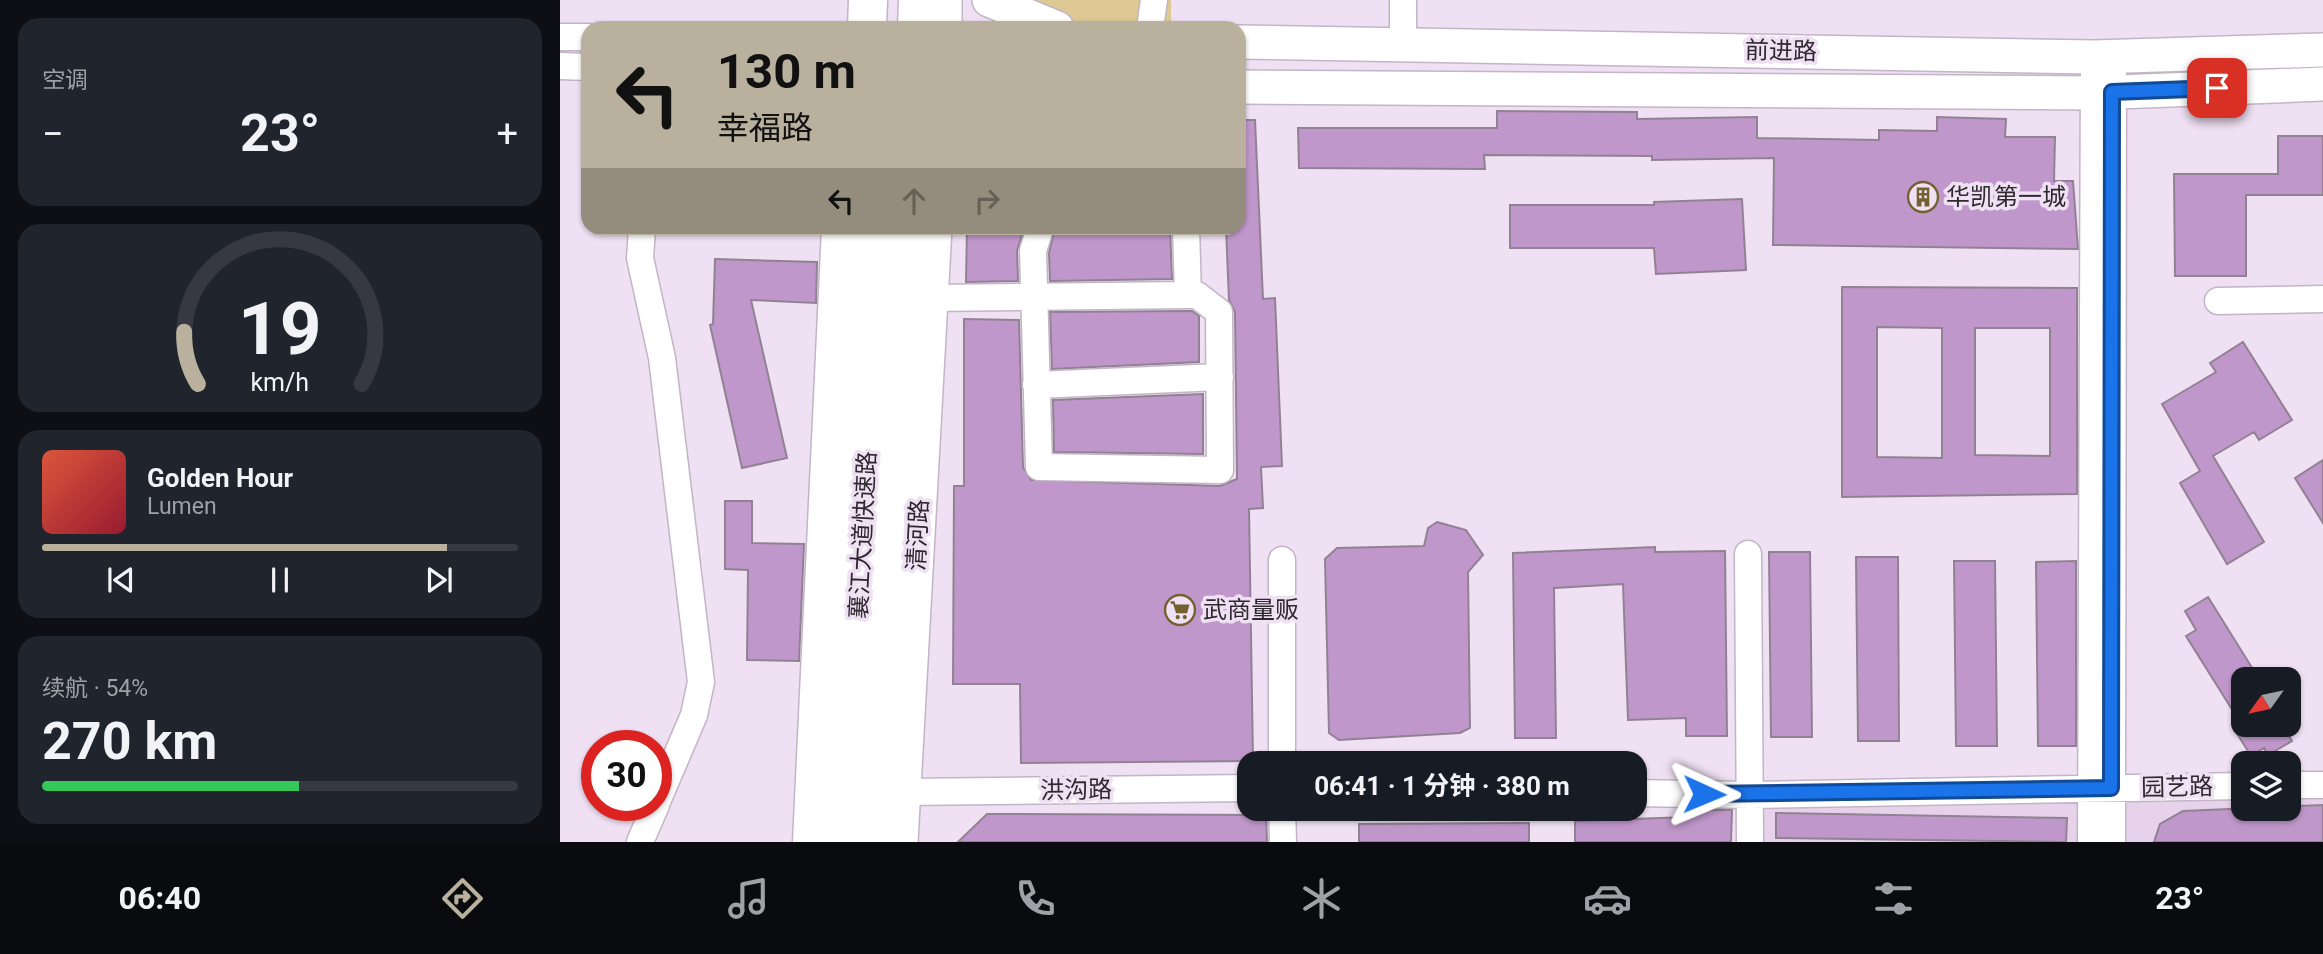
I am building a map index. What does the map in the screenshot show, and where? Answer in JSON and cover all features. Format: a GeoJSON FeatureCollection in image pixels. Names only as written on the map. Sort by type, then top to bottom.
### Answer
{"type":"FeatureCollection","features":[{"type":"Feature","properties":{"kind":"highway"},"geometry":{"type":"LineString","coordinates":[[864,21],[866,0]]}},
{"type":"Feature","properties":{"kind":"highway"},"geometry":{"type":"LineString","coordinates":[[886,21],[887,0]]}},
{"type":"Feature","properties":{"kind":"highway"},"geometry":{"type":"LineString","coordinates":[[917,21],[918,0]]}},
{"type":"Feature","properties":{"kind":"highway"},"geometry":{"type":"LineString","coordinates":[[812,842],[841,235]]}},
{"type":"Feature","properties":{"kind":"highway","name":"襄江大道快速路"},"geometry":{"type":"LineString","coordinates":[[848,842],[877,235]]}},
{"type":"Feature","properties":{"kind":"highway","name":"襄江大道快速路"},"geometry":{"type":"LineString","coordinates":[[880,842],[908,235]]}},
{"type":"Feature","properties":{"kind":"main road"},"geometry":{"type":"LineString","coordinates":[[945,0],[945,21]]}},
{"type":"Feature","properties":{"kind":"main road"},"geometry":{"type":"LineString","coordinates":[[989,0],[1040,21]]}},
{"type":"Feature","properties":{"kind":"main road","name":"前进路"},"geometry":{"type":"LineString","coordinates":[[1246,42],[2104,57],[2323,50]]}},
{"type":"Feature","properties":{"kind":"main road","name":"前进路"},"geometry":{"type":"LineString","coordinates":[[1246,87],[2102,92],[2323,84]]}},
{"type":"Feature","properties":{"kind":"main road"},"geometry":{"type":"LineString","coordinates":[[826,842],[854,235]]}},
{"type":"Feature","properties":{"kind":"main road","name":"清河路"},"geometry":{"type":"LineString","coordinates":[[901,842],[935,235]]}},
{"type":"Feature","properties":{"kind":"street"},"geometry":{"type":"LineString","coordinates":[[1151,21],[1154,0]]}},
{"type":"Feature","properties":{"kind":"street"},"geometry":{"type":"LineString","coordinates":[[1403,0],[1403,45]]}},
{"type":"Feature","properties":{"kind":"street"},"geometry":{"type":"LineString","coordinates":[[560,37],[581,37]]}},
{"type":"Feature","properties":{"kind":"street"},"geometry":{"type":"LineString","coordinates":[[2091,842],[2101,789],[2104,57]]}},
{"type":"Feature","properties":{"kind":"street"},"geometry":{"type":"LineString","coordinates":[[560,66],[581,67]]}},
{"type":"Feature","properties":{"kind":"street"},"geometry":{"type":"LineString","coordinates":[[642,235],[640,258],[662,358],[701,682],[694,715],[672,767]]}},
{"type":"Feature","properties":{"kind":"street"},"geometry":{"type":"LineString","coordinates":[[932,298],[1034,297],[1197,295],[1219,312],[1220,470],[1039,467],[1036,385],[1034,297],[1033,251],[1038,235]]}},
{"type":"Feature","properties":{"kind":"street"},"geometry":{"type":"LineString","coordinates":[[1186,235],[1188,295]]}},
{"type":"Feature","properties":{"kind":"street"},"geometry":{"type":"LineString","coordinates":[[2218,301],[2323,299]]}},
{"type":"Feature","properties":{"kind":"street"},"geometry":{"type":"LineString","coordinates":[[1036,385],[1220,377]]}},
{"type":"Feature","properties":{"kind":"street"},"geometry":{"type":"LineString","coordinates":[[1748,554],[1750,842]]}},
{"type":"Feature","properties":{"kind":"street"},"geometry":{"type":"LineString","coordinates":[[1282,560],[1282,751]]}},
{"type":"Feature","properties":{"kind":"street"},"geometry":{"type":"LineString","coordinates":[[2301,785],[2323,785]]}},
{"type":"Feature","properties":{"kind":"street","name":"园艺路"},"geometry":{"type":"LineString","coordinates":[[2101,789],[2231,786]]}},
{"type":"Feature","properties":{"kind":"street","name":"洪沟路"},"geometry":{"type":"LineString","coordinates":[[903,792],[1237,788]]}},
{"type":"Feature","properties":{"kind":"street"},"geometry":{"type":"LineString","coordinates":[[1647,793],[1751,795],[2101,789]]}},
{"type":"Feature","properties":{"kind":"street"},"geometry":{"type":"LineString","coordinates":[[2101,789],[2112,842]]}},
{"type":"Feature","properties":{"kind":"street"},"geometry":{"type":"LineString","coordinates":[[640,842],[649,821]]}},
{"type":"Feature","properties":{"kind":"street"},"geometry":{"type":"LineString","coordinates":[[1282,821],[1283,842]]}},
{"type":"Feature","properties":{"kind":"shaded area"},"geometry":{"type":"Polygon","coordinates":[[[989,0],[1171,0],[1171,21],[1040,21],[989,0]]]}},
{"type":"Feature","properties":{"kind":"shaded area"},"geometry":{"type":"Polygon","coordinates":[[[2078,797],[2078,842],[1761,842],[1761,803],[2078,797]]]}},
{"type":"Feature","properties":{"kind":"shaded area"},"geometry":{"type":"Polygon","coordinates":[[[2123,798],[2231,798],[2231,821],[2301,821],[2301,798],[2323,798],[2323,842],[2124,842],[2123,798]]]}},
{"type":"Feature","properties":{"kind":"building","name":"华凯第一城"},"geometry":{"type":"Polygon","coordinates":[[[1497,111],[1637,112],[1637,119],[1757,117],[1757,138],[1879,140],[1879,130],[1937,131],[1937,117],[2006,119],[2005,137],[2055,137],[2054,181],[2073,181],[2078,249],[1773,245],[1774,158],[1652,160],[1652,156],[1484,155],[1485,169],[1299,168],[1298,128],[1497,128],[1497,111]]]}},
{"type":"Feature","properties":{"kind":"building"},"geometry":{"type":"Polygon","coordinates":[[[1246,120],[1255,120],[1263,299],[1275,298],[1282,466],[1261,467],[1263,508],[1249,509],[1253,751],[1237,751],[1237,761],[1021,763],[1020,684],[953,684],[954,486],[964,486],[964,319],[1019,320],[1023,467],[1031,480],[1220,486],[1237,479],[1235,312],[1229,300],[1226,235],[1246,235],[1246,120]]]}},
{"type":"Feature","properties":{"kind":"building"},"geometry":{"type":"Polygon","coordinates":[[[2278,136],[2323,136],[2323,195],[2246,195],[2246,276],[2175,276],[2174,174],[2278,174],[2278,136]]]}},
{"type":"Feature","properties":{"kind":"building"},"geometry":{"type":"Polygon","coordinates":[[[1742,199],[1746,270],[1656,274],[1654,248],[1510,248],[1510,205],[1654,205],[1654,202],[1742,199]]]}},
{"type":"Feature","properties":{"kind":"building"},"geometry":{"type":"Polygon","coordinates":[[[967,235],[1022,235],[1017,251],[1018,281],[966,282],[967,235]]]}},
{"type":"Feature","properties":{"kind":"building"},"geometry":{"type":"Polygon","coordinates":[[[1053,235],[1170,235],[1172,279],[1050,281],[1049,253],[1053,235]]]}},
{"type":"Feature","properties":{"kind":"building"},"geometry":{"type":"Polygon","coordinates":[[[715,259],[817,262],[816,303],[751,300],[787,458],[742,468],[710,325],[713,324],[715,259]]]}},
{"type":"Feature","properties":{"kind":"building"},"geometry":{"type":"Polygon","coordinates":[[[1842,287],[2077,288],[2077,494],[1842,497],[1842,287]],[[1877,327],[1877,457],[1942,458],[1942,328],[1877,327]],[[1975,328],[1975,455],[2050,456],[2050,328],[1975,328]]]}},
{"type":"Feature","properties":{"kind":"building"},"geometry":{"type":"Polygon","coordinates":[[[1192,311],[1199,316],[1199,362],[1052,369],[1050,312],[1192,311]]]}},
{"type":"Feature","properties":{"kind":"building"},"geometry":{"type":"Polygon","coordinates":[[[2243,342],[2292,420],[2259,440],[2254,432],[2213,456],[2264,542],[2227,564],[2180,483],[2200,471],[2162,404],[2216,372],[2210,363],[2243,342]]]}},
{"type":"Feature","properties":{"kind":"building"},"geometry":{"type":"Polygon","coordinates":[[[1203,394],[1203,454],[1054,452],[1053,400],[1203,394]]]}},
{"type":"Feature","properties":{"kind":"building"},"geometry":{"type":"Polygon","coordinates":[[[2323,460],[2323,523],[2295,478],[2323,460]]]}},
{"type":"Feature","properties":{"kind":"building"},"geometry":{"type":"Polygon","coordinates":[[[725,501],[752,501],[752,543],[804,544],[799,661],[747,660],[748,570],[725,569],[725,501]]]}},
{"type":"Feature","properties":{"kind":"building"},"geometry":{"type":"Polygon","coordinates":[[[1437,522],[1466,530],[1483,555],[1468,572],[1470,728],[1460,733],[1339,740],[1329,733],[1325,559],[1337,548],[1424,546],[1428,528],[1437,522]]]}},
{"type":"Feature","properties":{"kind":"building"},"geometry":{"type":"Polygon","coordinates":[[[1655,547],[1655,552],[1725,551],[1727,736],[1686,736],[1686,718],[1628,720],[1623,584],[1554,588],[1556,738],[1515,738],[1513,553],[1655,547]]]}},
{"type":"Feature","properties":{"kind":"building"},"geometry":{"type":"Polygon","coordinates":[[[1769,552],[1810,552],[1812,737],[1771,737],[1769,552]]]}},
{"type":"Feature","properties":{"kind":"building"},"geometry":{"type":"Polygon","coordinates":[[[1856,557],[1898,557],[1899,741],[1858,741],[1856,557]]]}},
{"type":"Feature","properties":{"kind":"building"},"geometry":{"type":"Polygon","coordinates":[[[1954,561],[1995,561],[1997,746],[1956,746],[1954,561]]]}},
{"type":"Feature","properties":{"kind":"building"},"geometry":{"type":"Polygon","coordinates":[[[2076,561],[2076,746],[2038,746],[2036,562],[2076,561]]]}},
{"type":"Feature","properties":{"kind":"building"},"geometry":{"type":"Polygon","coordinates":[[[2208,597],[2252,667],[2231,667],[2231,708],[2186,636],[2196,630],[2185,611],[2208,597]]]}},
{"type":"Feature","properties":{"kind":"building"},"geometry":{"type":"Polygon","coordinates":[[[2239,737],[2290,737],[2292,741],[2275,751],[2266,751],[2264,748],[2248,751],[2239,737]]]}},
{"type":"Feature","properties":{"kind":"building"},"geometry":{"type":"Polygon","coordinates":[[[2323,805],[2323,842],[2154,842],[2160,824],[2183,811],[2231,809],[2231,821],[2301,821],[2301,806],[2323,805]]]}},
{"type":"Feature","properties":{"kind":"building"},"geometry":{"type":"Polygon","coordinates":[[[1689,810],[1732,810],[1731,842],[1575,842],[1575,821],[1647,821],[1647,818],[1689,817],[1689,810]]]}},
{"type":"Feature","properties":{"kind":"building"},"geometry":{"type":"Polygon","coordinates":[[[1776,813],[2067,818],[2066,842],[1776,838],[1776,813]]]}},
{"type":"Feature","properties":{"kind":"building"},"geometry":{"type":"Polygon","coordinates":[[[987,814],[1237,815],[1237,821],[1266,821],[1267,842],[958,842],[987,814]]]}},
{"type":"Feature","properties":{"kind":"building"},"geometry":{"type":"Polygon","coordinates":[[[1529,823],[1529,842],[1359,842],[1359,824],[1529,823]]]}},
{"type":"Feature","properties":{"kind":"place","name":"华凯第一城"},"geometry":{"type":"Point","coordinates":[1923,197]}},
{"type":"Feature","properties":{"kind":"place","name":"武商量贩"},"geometry":{"type":"Point","coordinates":[1180,610]}},
{"type":"Feature","properties":{"kind":"route"},"geometry":{"type":"LineString","coordinates":[[1704,794],[2111,788],[2112,92],[2217,88]]}}]}
